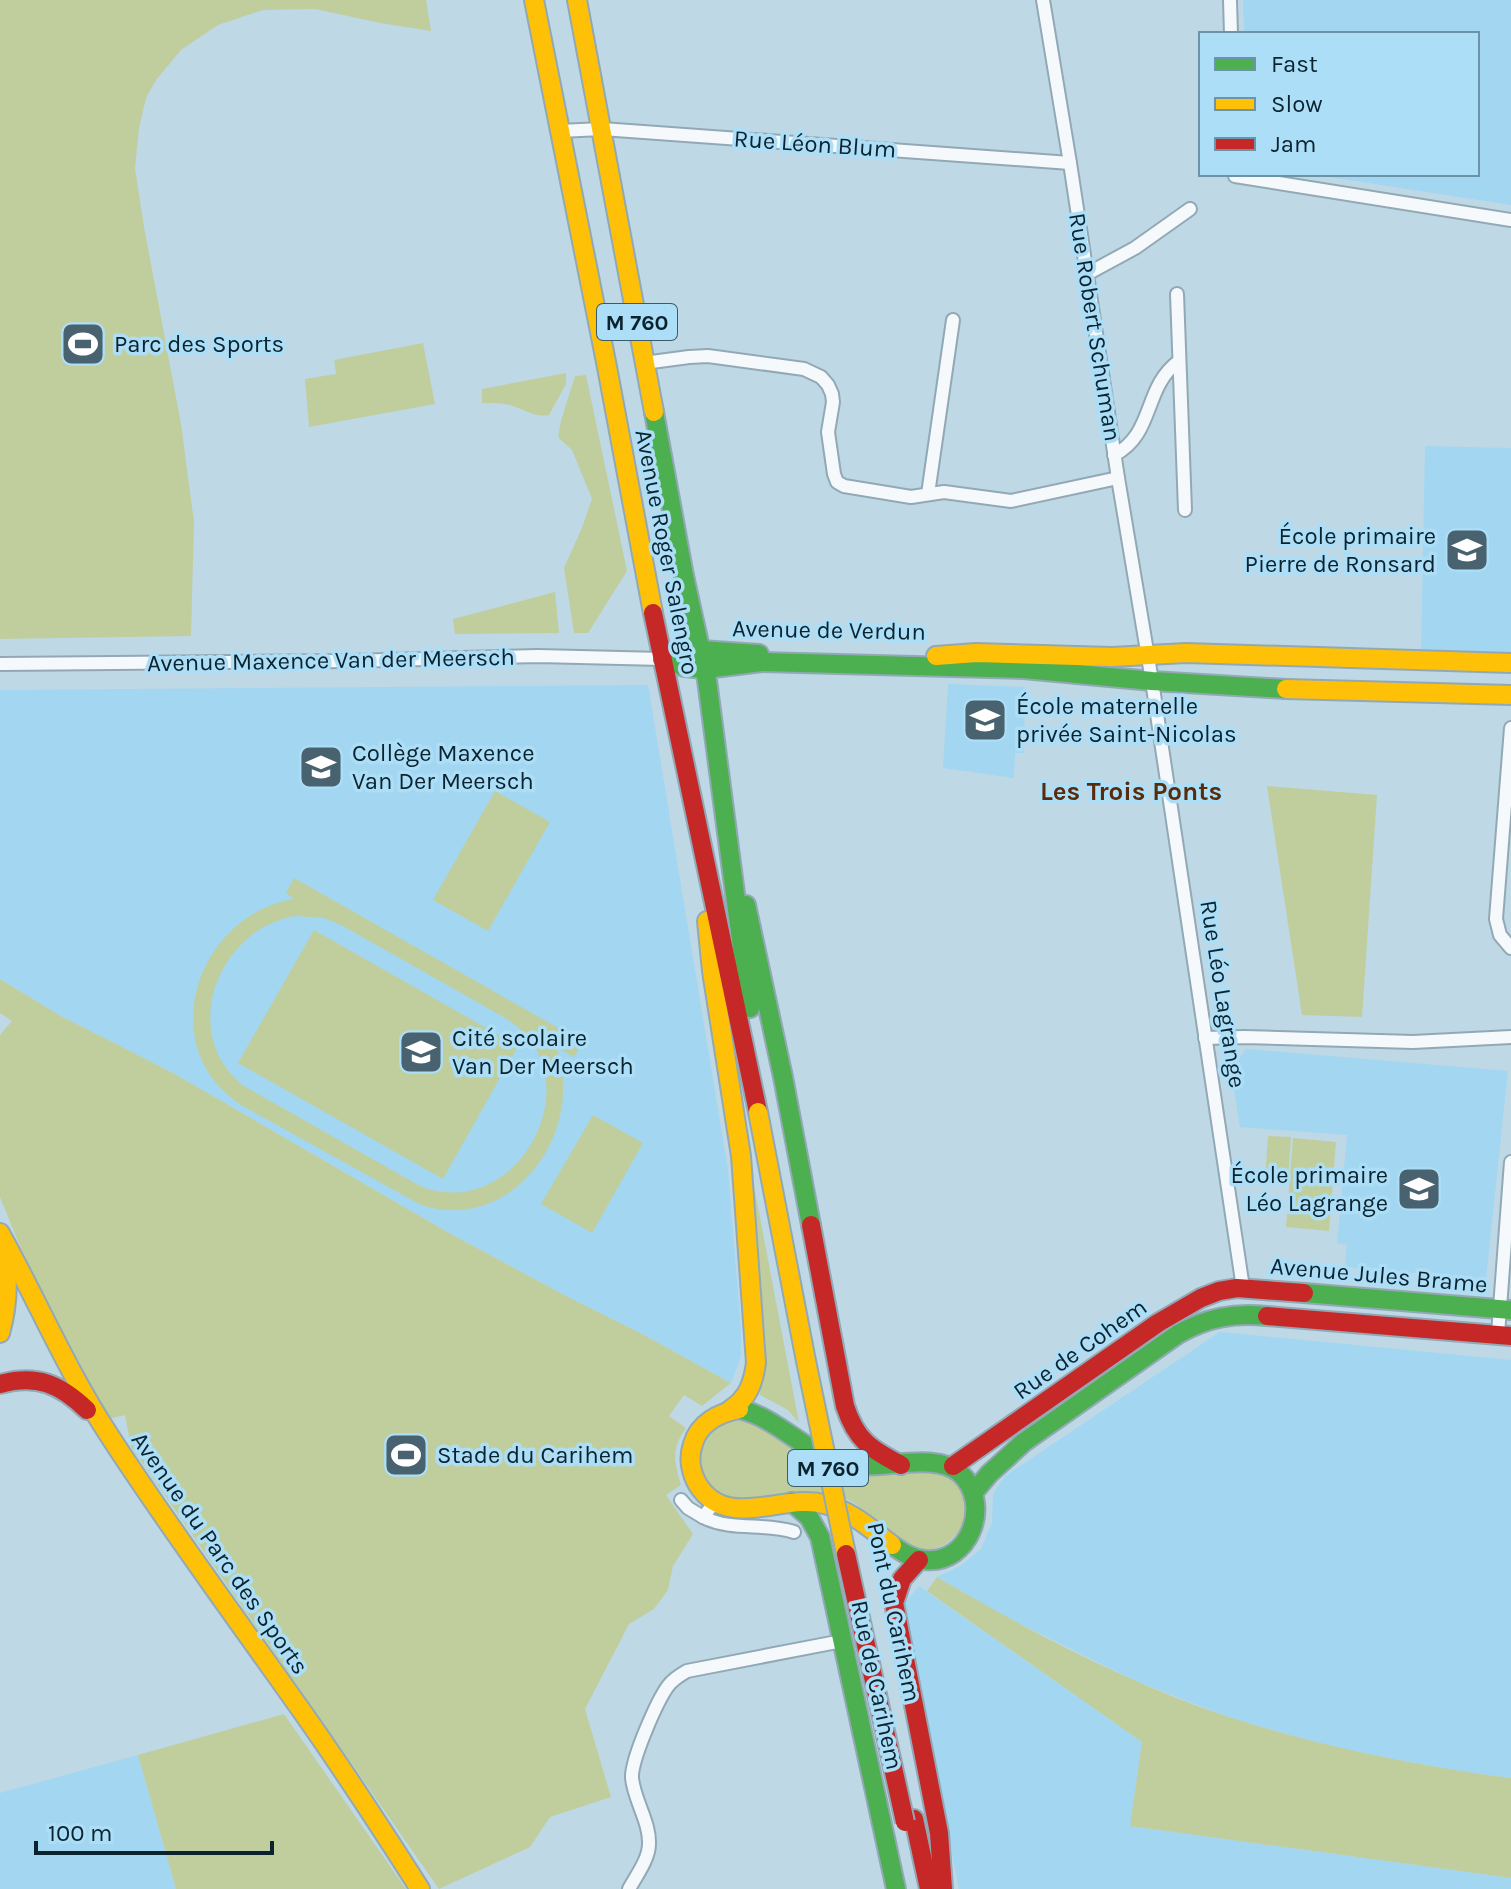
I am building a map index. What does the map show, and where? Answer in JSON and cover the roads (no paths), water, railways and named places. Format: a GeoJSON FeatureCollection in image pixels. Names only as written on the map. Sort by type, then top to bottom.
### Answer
{"type":"FeatureCollection","features":[{"type":"Feature","properties":{"kind":"street","name":"Avenue Roger Salengro"},"geometry":{"type":"LineString","coordinates":[[534,0],[662,659],[763,1111]]}},
{"type":"Feature","properties":{"kind":"street","name":"Avenue Roger Salengro"},"geometry":{"type":"LineString","coordinates":[[577,0],[681,560],[705,669],[763,1111]]}},
{"type":"Feature","properties":{"kind":"street","name":"Rue Robert Schuman"},"geometry":{"type":"LineString","coordinates":[[1043,0],[1147,654]]}},
{"type":"Feature","properties":{"kind":"street"},"geometry":{"type":"LineString","coordinates":[[1230,0],[1231,32]]}},
{"type":"Feature","properties":{"kind":"street","name":"Rue Léon Blum"},"geometry":{"type":"LineString","coordinates":[[559,131],[602,129],[1070,163]]}},
{"type":"Feature","properties":{"kind":"street"},"geometry":{"type":"LineString","coordinates":[[1241,176],[1511,220]]}},
{"type":"Feature","properties":{"kind":"street"},"geometry":{"type":"LineString","coordinates":[[1087,274],[1135,248],[1190,209]]}},
{"type":"Feature","properties":{"kind":"street"},"geometry":{"type":"LineString","coordinates":[[1177,294],[1185,510]]}},
{"type":"Feature","properties":{"kind":"street"},"geometry":{"type":"LineString","coordinates":[[928,494],[953,320]]}},
{"type":"Feature","properties":{"kind":"street"},"geometry":{"type":"LineString","coordinates":[[644,363],[708,356],[812,371],[824,381],[832,394],[828,432],[834,474],[837,482],[848,487],[908,496],[944,492],[1015,501],[1118,478]]}},
{"type":"Feature","properties":{"kind":"street"},"geometry":{"type":"LineString","coordinates":[[1114,455],[1131,445],[1162,378],[1179,361]]}},
{"type":"Feature","properties":{"kind":"street","name":"Avenue de Verdun"},"geometry":{"type":"LineString","coordinates":[[662,659],[700,650],[902,658],[976,653],[1112,657],[1186,653],[1511,663]]}},
{"type":"Feature","properties":{"kind":"street","name":"Rue Léo Lagrange"},"geometry":{"type":"LineString","coordinates":[[1147,654],[1245,1314]]}},
{"type":"Feature","properties":{"kind":"street","name":"Avenue Maxence Van der Meersch"},"geometry":{"type":"LineString","coordinates":[[0,664],[538,656],[662,659]]}},
{"type":"Feature","properties":{"kind":"street","name":"Avenue de Verdun"},"geometry":{"type":"LineString","coordinates":[[662,659],[685,667],[705,669],[762,662],[913,665],[1024,669],[1265,688],[1511,695]]}},
{"type":"Feature","properties":{"kind":"street"},"geometry":{"type":"LineString","coordinates":[[1511,728],[1496,919],[1500,935],[1511,948]]}},
{"type":"Feature","properties":{"kind":"street"},"geometry":{"type":"LineString","coordinates":[[730,846],[753,933],[774,1034],[845,1406],[850,1423],[864,1442],[872,1450],[901,1465]]}},
{"type":"Feature","properties":{"kind":"street"},"geometry":{"type":"LineString","coordinates":[[703,853],[712,971],[747,1212],[756,1363],[744,1401],[711,1418],[699,1431],[691,1449],[691,1469],[706,1495],[709,1510],[725,1526],[775,1527],[794,1532]]}},
{"type":"Feature","properties":{"kind":"street"},"geometry":{"type":"LineString","coordinates":[[1205,1038],[1424,1042],[1511,1037]]}},
{"type":"Feature","properties":{"kind":"street","name":"Pont du Carihem"},"geometry":{"type":"LineString","coordinates":[[763,1111],[809,1376],[855,1597],[929,1889]]}},
{"type":"Feature","properties":{"kind":"street"},"geometry":{"type":"LineString","coordinates":[[1504,1335],[1511,1162]]}},
{"type":"Feature","properties":{"kind":"street"},"geometry":{"type":"LineString","coordinates":[[0,1234],[8,1281],[6,1311],[0,1333]]}},
{"type":"Feature","properties":{"kind":"street","name":"Avenue du Parc des Sports"},"geometry":{"type":"LineString","coordinates":[[0,1234],[51,1334],[107,1433],[371,1812],[420,1889]]}},
{"type":"Feature","properties":{"kind":"street","name":"Avenue Jules Brame"},"geometry":{"type":"LineString","coordinates":[[1243,1288],[1505,1309]]}},
{"type":"Feature","properties":{"kind":"street","name":"Rue de Cohem"},"geometry":{"type":"LineString","coordinates":[[953,1466],[1172,1315],[1206,1296],[1243,1288]]}},
{"type":"Feature","properties":{"kind":"street","name":"Avenue Jules Brame"},"geometry":{"type":"LineString","coordinates":[[1245,1314],[1504,1335]]}},
{"type":"Feature","properties":{"kind":"street","name":"Rue de Cohem"},"geometry":{"type":"LineString","coordinates":[[974,1492],[990,1472],[1019,1447],[1182,1332],[1209,1319],[1245,1314]]}},
{"type":"Feature","properties":{"kind":"street"},"geometry":{"type":"LineString","coordinates":[[1172,1315],[1182,1332]]}},
{"type":"Feature","properties":{"kind":"street"},"geometry":{"type":"LineString","coordinates":[[1126,1345],[1138,1362]]}},
{"type":"Feature","properties":{"kind":"street"},"geometry":{"type":"LineString","coordinates":[[0,1384],[28,1379],[62,1389],[85,1407],[107,1433]]}},
{"type":"Feature","properties":{"kind":"street"},"geometry":{"type":"LineString","coordinates":[[681,1500],[688,1508],[709,1510],[725,1507],[741,1510],[792,1502],[821,1503],[863,1523],[897,1549],[919,1560],[946,1556],[965,1541],[971,1531],[976,1511],[974,1492],[953,1466],[928,1461],[901,1465],[843,1464],[818,1453],[758,1413],[730,1410]]}},
{"type":"Feature","properties":{"kind":"street","name":"Rue de Carihem"},"geometry":{"type":"LineString","coordinates":[[792,1502],[810,1517],[818,1530],[896,1889]]}},
{"type":"Feature","properties":{"kind":"street"},"geometry":{"type":"LineString","coordinates":[[919,1560],[898,1584],[894,1603],[939,1833],[943,1889]]}},
{"type":"Feature","properties":{"kind":"street"},"geometry":{"type":"LineString","coordinates":[[629,1889],[649,1847],[633,1782],[633,1767],[665,1691],[674,1679],[687,1671],[842,1641]]}},
{"type":"Feature","properties":{"kind":"street","name":"Pont du Carihem"},"geometry":{"type":"LineString","coordinates":[[910,1821],[919,1889]]}},
{"type":"Feature","properties":{"kind":"place","name":"Parc des Sports"},"geometry":{"type":"Point","coordinates":[83,344]}},
{"type":"Feature","properties":{"kind":"place","name":"École primaire Pierre de Ronsard"},"geometry":{"type":"Point","coordinates":[1467,550]}},
{"type":"Feature","properties":{"kind":"place","name":"École maternelle privée Saint-Nicolas"},"geometry":{"type":"Point","coordinates":[985,720]}},
{"type":"Feature","properties":{"kind":"place","name":"Collège Maxence Van Der Meersch"},"geometry":{"type":"Point","coordinates":[321,767]}},
{"type":"Feature","properties":{"kind":"place","name":"Cité scolaire Van Der Meersch"},"geometry":{"type":"Point","coordinates":[421,1052]}},
{"type":"Feature","properties":{"kind":"place","name":"École primaire Léo Lagrange"},"geometry":{"type":"Point","coordinates":[1419,1189]}},
{"type":"Feature","properties":{"kind":"place","name":"Stade du Carihem"},"geometry":{"type":"Point","coordinates":[406,1455]}},
{"type":"Feature","properties":{"kind":"district","name":"Les Trois Ponts"},"geometry":{"type":"Point","coordinates":[1131,791]}}]}
